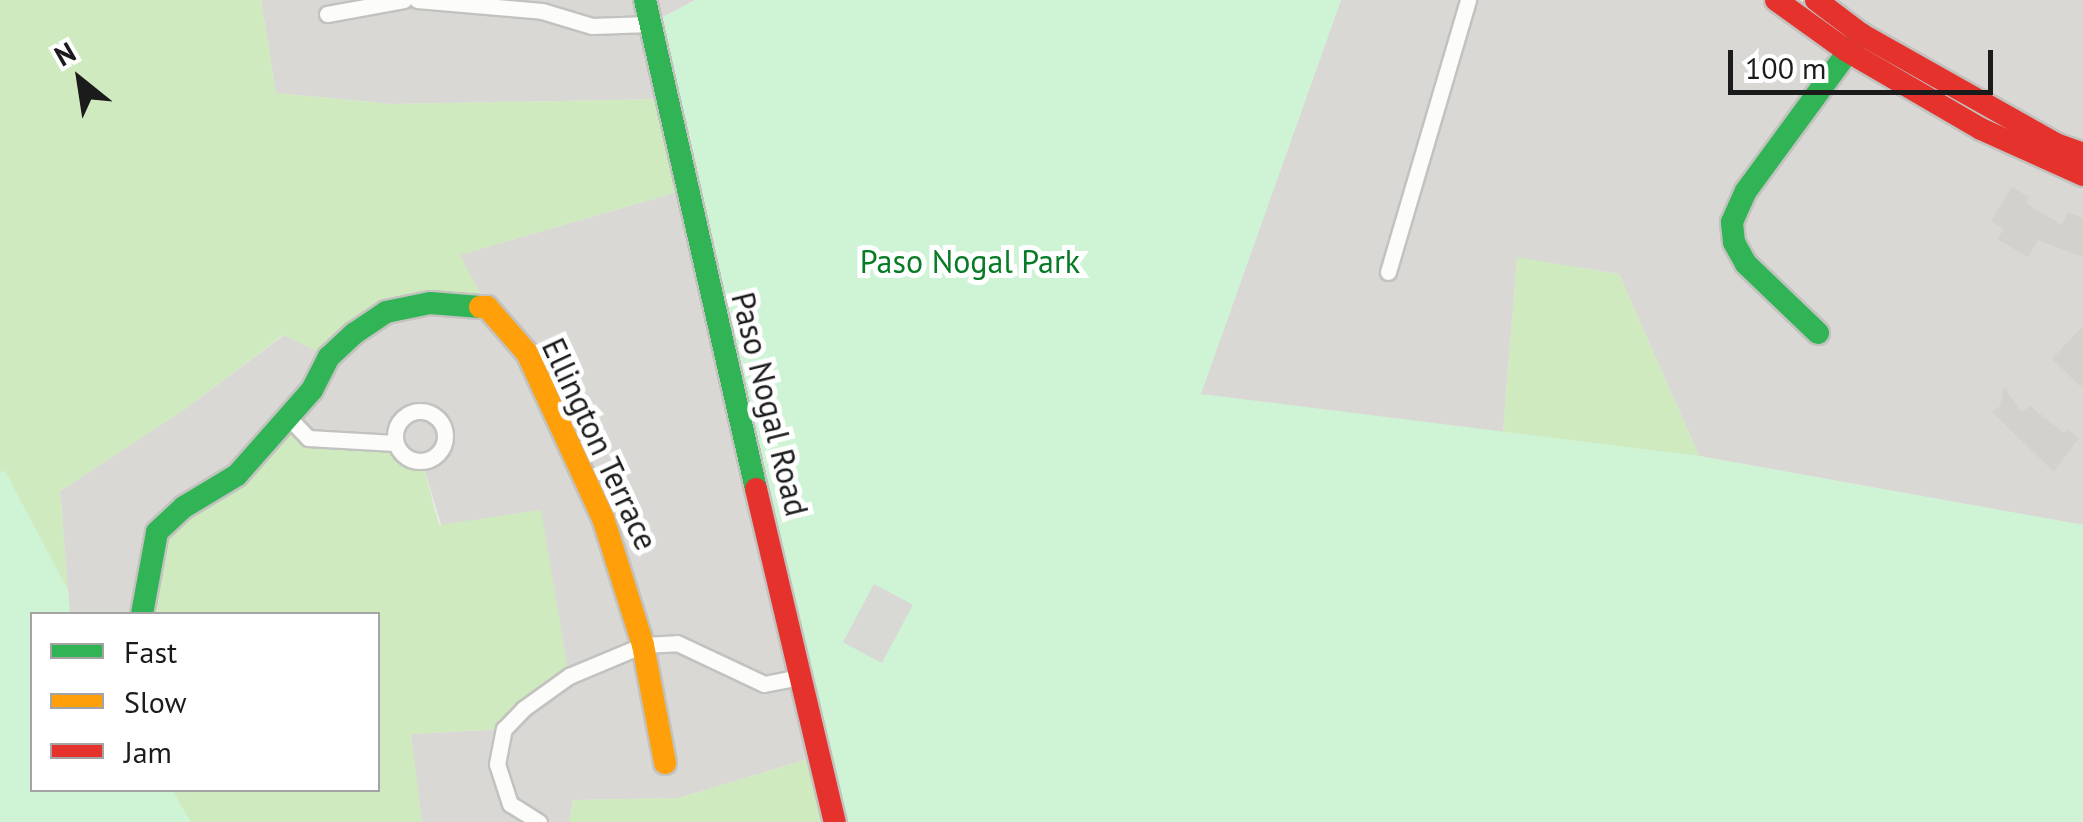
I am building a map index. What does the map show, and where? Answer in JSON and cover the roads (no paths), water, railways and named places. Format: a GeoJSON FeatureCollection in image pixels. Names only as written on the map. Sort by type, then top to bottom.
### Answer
{"type":"FeatureCollection","features":[{"type":"Feature","properties":{"kind":"street"},"geometry":{"type":"LineString","coordinates":[[327,14],[404,0]]}},
{"type":"Feature","properties":{"kind":"street"},"geometry":{"type":"LineString","coordinates":[[417,0],[542,12],[592,26],[650,24]]}},
{"type":"Feature","properties":{"kind":"street","name":"Paso Nogal Road"},"geometry":{"type":"LineString","coordinates":[[644,0],[835,822]]}},
{"type":"Feature","properties":{"kind":"street"},"geometry":{"type":"LineString","coordinates":[[1388,272],[1468,0]]}},
{"type":"Feature","properties":{"kind":"street"},"geometry":{"type":"LineString","coordinates":[[1776,0],[2056,144],[2083,154]]}},
{"type":"Feature","properties":{"kind":"street"},"geometry":{"type":"LineString","coordinates":[[1816,0],[1854,42],[1981,129],[2083,175]]}},
{"type":"Feature","properties":{"kind":"street"},"geometry":{"type":"LineString","coordinates":[[1818,333],[1746,264],[1734,242],[1732,222],[1746,191],[1854,42]]}},
{"type":"Feature","properties":{"kind":"street","name":"Ellington Terrace"},"geometry":{"type":"LineString","coordinates":[[142,612],[156,532],[184,507],[236,475],[312,390],[329,357],[386,312],[430,304],[487,307],[527,352],[603,518],[644,646]]}},
{"type":"Feature","properties":{"kind":"street"},"geometry":{"type":"LineString","coordinates":[[288,417],[308,438],[395,443]]}},
{"type":"Feature","properties":{"kind":"street"},"geometry":{"type":"LineString","coordinates":[[539,822],[510,804],[497,764],[504,729],[523,709],[568,676],[644,646],[677,642],[764,684],[800,677]]}},
{"type":"Feature","properties":{"kind":"street"},"geometry":{"type":"LineString","coordinates":[[644,646],[665,763]]}},
{"type":"Feature","properties":{"kind":"park label","name":"Paso Nogal Park"},"geometry":{"type":"Point","coordinates":[970,261]}}]}
